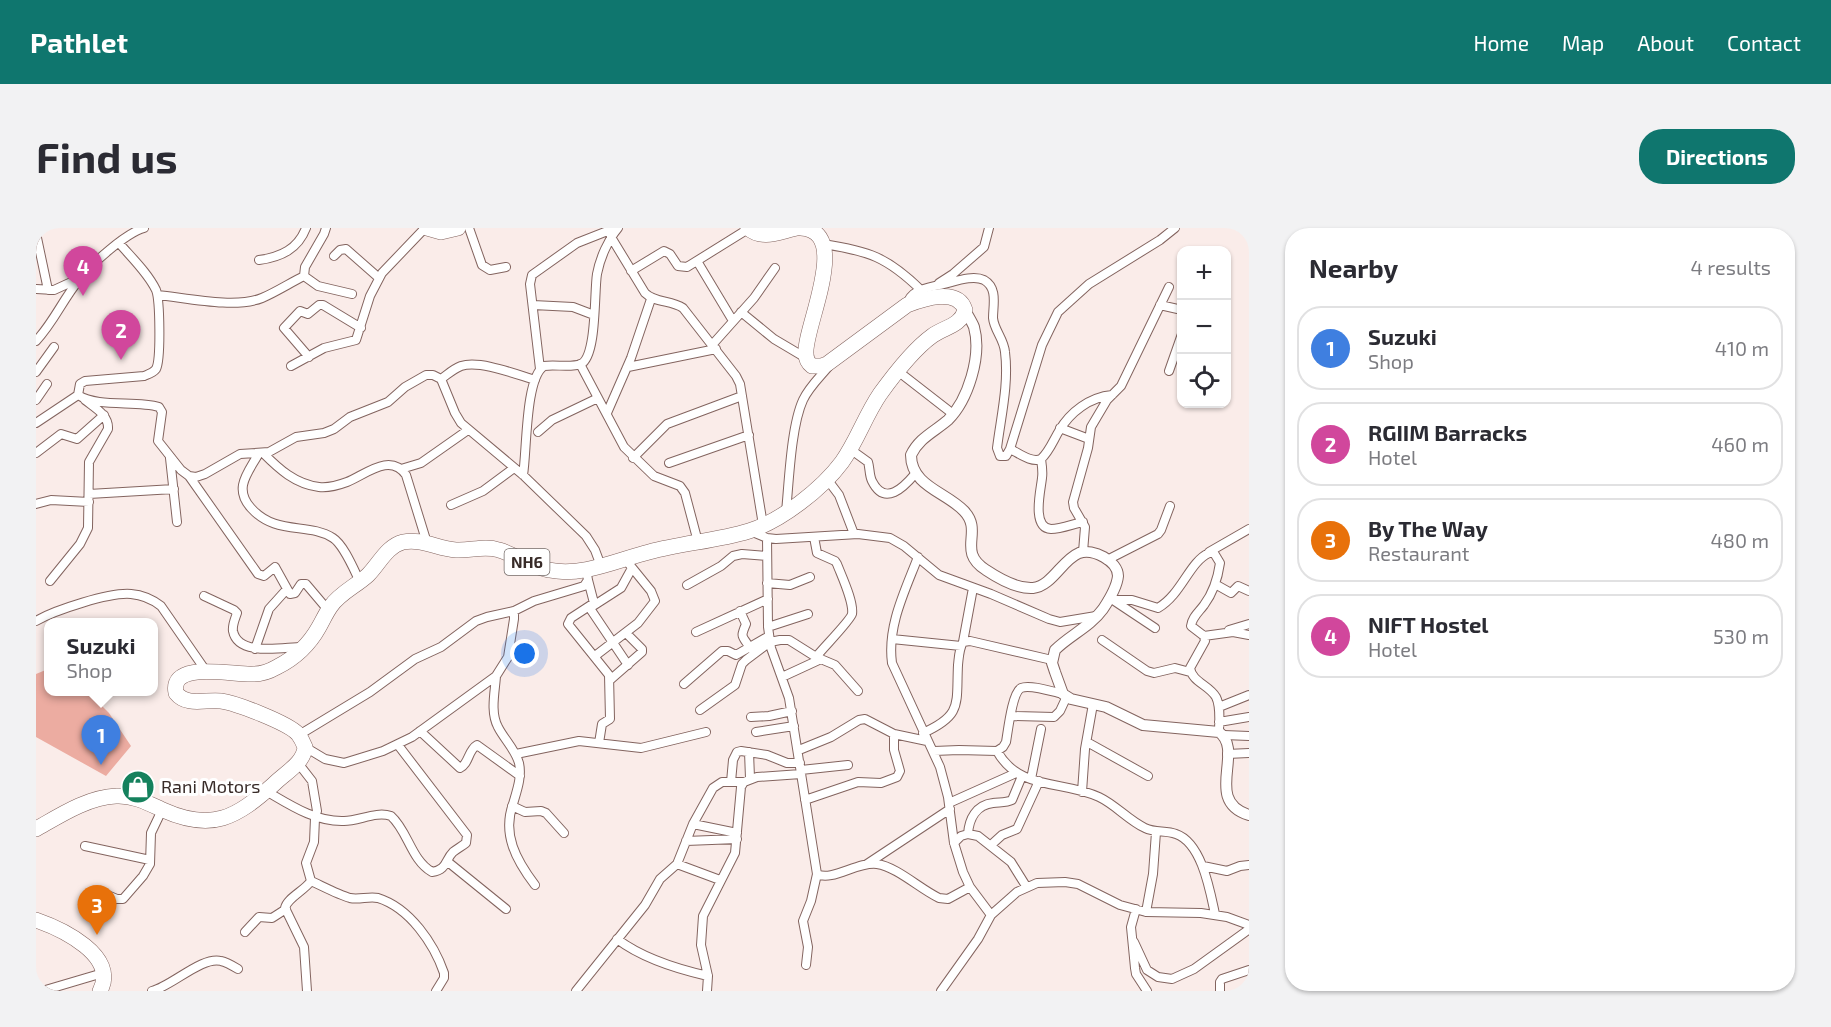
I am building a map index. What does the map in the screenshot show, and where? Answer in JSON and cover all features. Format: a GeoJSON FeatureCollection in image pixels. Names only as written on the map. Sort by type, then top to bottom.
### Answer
{"type":"FeatureCollection","features":[{"type":"Feature","properties":{"kind":"highway"},"geometry":{"type":"LineString","coordinates":[[426,228],[441,232],[458,228]]}},
{"type":"Feature","properties":{"kind":"highway"},"geometry":{"type":"LineString","coordinates":[[748,228],[758,234],[768,235],[799,228],[817,233],[822,280],[806,345],[806,358],[816,367],[836,357],[907,305],[921,299],[950,297],[960,301],[965,310]]}},
{"type":"Feature","properties":{"kind":"highway","name":"NH6"},"geometry":{"type":"LineString","coordinates":[[302,741],[285,726],[234,704],[213,700],[193,702],[180,697],[175,688],[178,678],[182,675],[206,671],[255,674],[276,668],[306,646],[328,610],[360,582],[396,545],[413,541],[454,550],[495,549],[550,571],[592,572],[628,563],[665,548],[760,531],[812,494],[827,479],[850,449],[873,406],[899,372],[928,340],[958,322],[965,310]]}},
{"type":"Feature","properties":{"kind":"highway"},"geometry":{"type":"LineString","coordinates":[[36,829],[82,805],[107,797],[126,796],[191,820],[213,821],[234,813],[266,791],[298,763],[303,754],[302,741]]}},
{"type":"Feature","properties":{"kind":"highway"},"geometry":{"type":"LineString","coordinates":[[36,920],[58,928],[80,942],[94,955],[103,973],[104,982],[100,991]]}},
{"type":"Feature","properties":{"kind":"street"},"geometry":{"type":"LineString","coordinates":[[36,289],[48,290],[63,287],[79,279],[133,231],[144,228]]}},
{"type":"Feature","properties":{"kind":"street"},"geometry":{"type":"LineString","coordinates":[[259,260],[281,255],[291,249],[303,236],[306,228]]}},
{"type":"Feature","properties":{"kind":"street"},"geometry":{"type":"LineString","coordinates":[[304,276],[305,267],[326,228]]}},
{"type":"Feature","properties":{"kind":"street"},"geometry":{"type":"LineString","coordinates":[[291,366],[333,345],[356,340],[362,328],[370,296],[379,278],[426,228]]}},
{"type":"Feature","properties":{"kind":"street"},"geometry":{"type":"LineString","coordinates":[[468,228],[482,265],[490,270],[506,267]]}},
{"type":"Feature","properties":{"kind":"street"},"geometry":{"type":"LineString","coordinates":[[540,369],[550,365],[580,364],[586,360],[594,315],[597,272],[617,228]]}},
{"type":"Feature","properties":{"kind":"street"},"geometry":{"type":"LineString","coordinates":[[523,476],[528,413],[535,380],[540,369],[530,284],[532,275],[577,243],[617,228]]}},
{"type":"Feature","properties":{"kind":"street"},"geometry":{"type":"LineString","coordinates":[[631,271],[664,251],[670,254],[681,267],[687,267],[748,228]]}},
{"type":"Feature","properties":{"kind":"street"},"geometry":{"type":"LineString","coordinates":[[932,287],[977,255],[984,247],[989,228]]}},
{"type":"Feature","properties":{"kind":"street"},"geometry":{"type":"LineString","coordinates":[[907,305],[910,296],[932,287],[974,278],[984,280],[990,285],[994,294],[993,320],[1004,345],[1006,369],[997,453],[999,456],[1006,456],[1042,345],[1058,312],[1089,284],[1160,240],[1175,228]]}},
{"type":"Feature","properties":{"kind":"street"},"geometry":{"type":"LineString","coordinates":[[36,233],[48,290]]}},
{"type":"Feature","properties":{"kind":"street"},"geometry":{"type":"LineString","coordinates":[[817,233],[878,257],[900,271],[921,290]]}},
{"type":"Feature","properties":{"kind":"street"},"geometry":{"type":"LineString","coordinates":[[611,237],[640,288],[651,299],[668,301],[683,308],[736,376],[742,396],[760,531],[767,556],[768,627],[792,711],[817,874],[811,902],[803,921],[808,947],[806,964]]}},
{"type":"Feature","properties":{"kind":"street"},"geometry":{"type":"LineString","coordinates":[[80,397],[80,384],[84,381],[144,376],[153,373],[157,368],[158,295],[119,243]]}},
{"type":"Feature","properties":{"kind":"street"},"geometry":{"type":"LineString","coordinates":[[334,256],[340,250],[346,249],[379,278]]}},
{"type":"Feature","properties":{"kind":"street"},"geometry":{"type":"LineString","coordinates":[[697,261],[733,321]]}},
{"type":"Feature","properties":{"kind":"street"},"geometry":{"type":"LineString","coordinates":[[628,367],[714,347],[775,268]]}},
{"type":"Feature","properties":{"kind":"street"},"geometry":{"type":"LineString","coordinates":[[158,295],[230,302],[253,300],[304,276]]}},
{"type":"Feature","properties":{"kind":"street"},"geometry":{"type":"LineString","coordinates":[[304,276],[318,286],[352,294]]}},
{"type":"Feature","properties":{"kind":"street"},"geometry":{"type":"LineString","coordinates":[[36,341],[54,320],[79,279]]}},
{"type":"Feature","properties":{"kind":"street"},"geometry":{"type":"LineString","coordinates":[[1083,552],[1086,533],[1073,502],[1091,427],[1112,395],[1121,386],[1169,287]]}},
{"type":"Feature","properties":{"kind":"street"},"geometry":{"type":"LineString","coordinates":[[607,413],[628,367],[651,299]]}},
{"type":"Feature","properties":{"kind":"street"},"geometry":{"type":"LineString","coordinates":[[309,357],[284,328],[300,311],[308,315],[323,305],[362,328]]}},
{"type":"Feature","properties":{"kind":"street"},"geometry":{"type":"LineString","coordinates":[[533,305],[573,307],[594,315]]}},
{"type":"Feature","properties":{"kind":"street"},"geometry":{"type":"LineString","coordinates":[[1160,305],[1177,309]]}},
{"type":"Feature","properties":{"kind":"street"},"geometry":{"type":"LineString","coordinates":[[965,310],[974,328],[975,354],[965,396],[959,408],[914,448],[911,462],[915,474],[926,485],[953,501],[966,513],[972,522],[970,550],[976,562],[1003,579],[1017,585],[1034,588],[1044,583],[1076,554],[1083,552],[1094,552],[1107,560],[1116,569],[1118,575],[1110,600],[1097,616],[1055,650],[1053,660],[1065,695],[1060,711],[1054,717],[1011,716]]}},
{"type":"Feature","properties":{"kind":"street"},"geometry":{"type":"LineString","coordinates":[[741,312],[774,339],[806,358]]}},
{"type":"Feature","properties":{"kind":"street"},"geometry":{"type":"LineString","coordinates":[[36,372],[54,347]]}},
{"type":"Feature","properties":{"kind":"street"},"geometry":{"type":"LineString","coordinates":[[1169,371],[1177,348]]}},
{"type":"Feature","properties":{"kind":"street"},"geometry":{"type":"LineString","coordinates":[[786,512],[796,425],[803,400],[836,357]]}},
{"type":"Feature","properties":{"kind":"street"},"geometry":{"type":"LineString","coordinates":[[441,379],[457,368],[470,364],[535,380]]}},
{"type":"Feature","properties":{"kind":"street"},"geometry":{"type":"LineString","coordinates":[[580,364],[618,438],[633,458],[654,476],[680,486],[685,493],[698,542]]}},
{"type":"Feature","properties":{"kind":"street"},"geometry":{"type":"LineString","coordinates":[[899,372],[953,414]]}},
{"type":"Feature","properties":{"kind":"street"},"geometry":{"type":"LineString","coordinates":[[189,476],[196,477],[205,474],[240,454],[269,452],[296,437],[324,433],[334,429],[350,417],[388,402],[405,387],[426,375],[433,375],[441,379],[455,413],[468,430],[523,476],[586,536],[596,550],[592,572],[595,600],[591,607]]}},
{"type":"Feature","properties":{"kind":"street"},"geometry":{"type":"LineString","coordinates":[[36,400],[46,384]]}},
{"type":"Feature","properties":{"kind":"street"},"geometry":{"type":"LineString","coordinates":[[1083,522],[1053,529],[1043,525],[1037,506],[1043,475],[1041,459],[1060,428],[1074,412],[1098,396],[1112,395]]}},
{"type":"Feature","properties":{"kind":"street"},"geometry":{"type":"LineString","coordinates":[[633,458],[666,424],[742,396]]}},
{"type":"Feature","properties":{"kind":"street"},"geometry":{"type":"LineString","coordinates":[[50,581],[85,536],[88,528],[89,462],[109,424],[104,415],[80,397]]}},
{"type":"Feature","properties":{"kind":"street"},"geometry":{"type":"LineString","coordinates":[[36,423],[80,397],[159,407],[162,412],[158,441],[170,458],[189,476],[258,574],[264,576],[275,567],[292,594],[301,584],[306,584],[328,610]]}},
{"type":"Feature","properties":{"kind":"street"},"geometry":{"type":"LineString","coordinates":[[538,432],[552,420],[598,398]]}},
{"type":"Feature","properties":{"kind":"street"},"geometry":{"type":"LineString","coordinates":[[36,453],[62,434],[77,439],[104,415]]}},
{"type":"Feature","properties":{"kind":"street"},"geometry":{"type":"LineString","coordinates":[[1060,428],[1089,439]]}},
{"type":"Feature","properties":{"kind":"street"},"geometry":{"type":"LineString","coordinates":[[261,453],[285,474],[308,484],[330,487],[347,482],[382,465],[401,468],[421,464],[468,430]]}},
{"type":"Feature","properties":{"kind":"street"},"geometry":{"type":"LineString","coordinates":[[669,463],[749,435]]}},
{"type":"Feature","properties":{"kind":"street"},"geometry":{"type":"LineString","coordinates":[[1010,448],[1036,461],[1041,459]]}},
{"type":"Feature","properties":{"kind":"street"},"geometry":{"type":"LineString","coordinates":[[850,449],[868,462],[873,483],[882,492],[890,494],[900,490],[915,474]]}},
{"type":"Feature","properties":{"kind":"street"},"geometry":{"type":"LineString","coordinates":[[261,453],[245,478],[242,488],[243,496],[249,506],[257,515],[270,522],[332,537],[341,547],[360,582]]}},
{"type":"Feature","properties":{"kind":"street"},"geometry":{"type":"LineString","coordinates":[[170,458],[177,522]]}},
{"type":"Feature","properties":{"kind":"street"},"geometry":{"type":"LineString","coordinates":[[401,468],[406,475],[427,543]]}},
{"type":"Feature","properties":{"kind":"street"},"geometry":{"type":"LineString","coordinates":[[450,505],[483,491],[514,468]]}},
{"type":"Feature","properties":{"kind":"street"},"geometry":{"type":"LineString","coordinates":[[827,479],[839,495],[854,534]]}},
{"type":"Feature","properties":{"kind":"street"},"geometry":{"type":"LineString","coordinates":[[36,504],[51,500],[174,489]]}},
{"type":"Feature","properties":{"kind":"street"},"geometry":{"type":"LineString","coordinates":[[1107,560],[1158,534],[1170,506]]}},
{"type":"Feature","properties":{"kind":"street"},"geometry":{"type":"LineString","coordinates":[[1110,600],[1132,600],[1158,608],[1180,588],[1197,561],[1249,529]]}},
{"type":"Feature","properties":{"kind":"street"},"geometry":{"type":"LineString","coordinates":[[760,531],[785,539],[854,534],[890,538],[904,546],[939,575],[1060,622],[1097,616]]}},
{"type":"Feature","properties":{"kind":"street"},"geometry":{"type":"LineString","coordinates":[[782,677],[818,658],[852,613],[837,564],[817,553],[814,537]]}},
{"type":"Feature","properties":{"kind":"street"},"geometry":{"type":"LineString","coordinates":[[1209,553],[1215,553],[1220,562],[1215,584],[1191,626],[1193,630],[1204,636],[1233,632],[1249,635]]}},
{"type":"Feature","properties":{"kind":"street"},"geometry":{"type":"LineString","coordinates":[[687,585],[721,566],[732,556],[742,554],[767,556]]}},
{"type":"Feature","properties":{"kind":"street"},"geometry":{"type":"LineString","coordinates":[[918,557],[899,607],[892,639],[892,663],[925,737],[934,751],[949,806],[954,843],[970,887],[992,915]]}},
{"type":"Feature","properties":{"kind":"street"},"geometry":{"type":"LineString","coordinates":[[599,743],[602,724],[610,719],[610,680],[607,670],[568,624],[571,618],[621,588],[628,563]]}},
{"type":"Feature","properties":{"kind":"street"},"geometry":{"type":"LineString","coordinates":[[595,656],[638,623],[655,601],[651,591],[628,563]]}},
{"type":"Feature","properties":{"kind":"street"},"geometry":{"type":"LineString","coordinates":[[514,610],[508,657],[496,676],[398,745],[383,752],[344,763],[325,759],[302,741],[415,659],[446,643],[476,621],[578,589],[584,586],[592,572]]}},
{"type":"Feature","properties":{"kind":"street"},"geometry":{"type":"LineString","coordinates":[[767,583],[790,585],[810,577]]}},
{"type":"Feature","properties":{"kind":"street"},"geometry":{"type":"LineString","coordinates":[[1215,584],[1228,593],[1231,593],[1238,585],[1249,591]]}},
{"type":"Feature","properties":{"kind":"street"},"geometry":{"type":"LineString","coordinates":[[799,750],[831,737],[858,720],[872,722],[894,734],[925,737],[942,724],[954,711],[962,644],[973,588]]}},
{"type":"Feature","properties":{"kind":"street"},"geometry":{"type":"LineString","coordinates":[[255,649],[269,609],[287,589]]}},
{"type":"Feature","properties":{"kind":"street"},"geometry":{"type":"LineString","coordinates":[[36,621],[68,608],[118,594],[141,595],[161,606],[206,671]]}},
{"type":"Feature","properties":{"kind":"street"},"geometry":{"type":"LineString","coordinates":[[204,596],[237,613],[233,628],[236,639],[244,646],[255,649],[306,646]]}},
{"type":"Feature","properties":{"kind":"street"},"geometry":{"type":"LineString","coordinates":[[696,632],[768,598]]}},
{"type":"Feature","properties":{"kind":"street"},"geometry":{"type":"LineString","coordinates":[[1110,600],[1155,628]]}},
{"type":"Feature","properties":{"kind":"street"},"geometry":{"type":"LineString","coordinates":[[591,607],[628,665]]}},
{"type":"Feature","properties":{"kind":"street"},"geometry":{"type":"LineString","coordinates":[[740,611],[746,624],[741,631],[742,635],[750,648]]}},
{"type":"Feature","properties":{"kind":"street"},"geometry":{"type":"LineString","coordinates":[[768,627],[808,614]]}},
{"type":"Feature","properties":{"kind":"street"},"geometry":{"type":"LineString","coordinates":[[1215,634],[1249,624]]}},
{"type":"Feature","properties":{"kind":"street"},"geometry":{"type":"LineString","coordinates":[[610,680],[641,654],[642,649],[626,633]]}},
{"type":"Feature","properties":{"kind":"street"},"geometry":{"type":"LineString","coordinates":[[1190,672],[1191,663],[1204,645],[1204,636]]}},
{"type":"Feature","properties":{"kind":"street"},"geometry":{"type":"LineString","coordinates":[[700,710],[735,685],[742,664],[770,639]]}},
{"type":"Feature","properties":{"kind":"street"},"geometry":{"type":"LineString","coordinates":[[684,684],[722,651],[736,655],[770,639],[789,640],[818,658],[835,665],[858,691]]}},
{"type":"Feature","properties":{"kind":"street"},"geometry":{"type":"LineString","coordinates":[[892,639],[962,644],[970,641],[1053,660]]}},
{"type":"Feature","properties":{"kind":"street"},"geometry":{"type":"LineString","coordinates":[[1102,640],[1147,671],[1154,673],[1175,668],[1190,672],[1211,691],[1219,706],[1220,730],[1227,754],[1226,792],[1229,800],[1247,813]]}},
{"type":"Feature","properties":{"kind":"street"},"geometry":{"type":"LineString","coordinates":[[496,676],[493,711],[495,720],[516,754],[520,776],[508,832],[516,854],[535,885]]}},
{"type":"Feature","properties":{"kind":"street"},"geometry":{"type":"LineString","coordinates":[[934,751],[997,752],[1006,742],[1014,699],[1022,688],[1029,687],[1106,707],[1143,725],[1220,730],[1249,736]]}},
{"type":"Feature","properties":{"kind":"street"},"geometry":{"type":"LineString","coordinates":[[1219,706],[1249,695]]}},
{"type":"Feature","properties":{"kind":"street"},"geometry":{"type":"LineString","coordinates":[[1082,792],[1093,704]]}},
{"type":"Feature","properties":{"kind":"street"},"geometry":{"type":"LineString","coordinates":[[751,717],[792,711]]}},
{"type":"Feature","properties":{"kind":"street"},"geometry":{"type":"LineString","coordinates":[[1220,730],[1249,717]]}},
{"type":"Feature","properties":{"kind":"street"},"geometry":{"type":"LineString","coordinates":[[756,732],[794,726]]}},
{"type":"Feature","properties":{"kind":"street"},"geometry":{"type":"LineString","coordinates":[[991,845],[1002,835],[1017,829],[1027,777],[1041,729]]}},
{"type":"Feature","properties":{"kind":"street"},"geometry":{"type":"LineString","coordinates":[[420,731],[460,768],[473,748],[477,746],[520,776]]}},
{"type":"Feature","properties":{"kind":"street"},"geometry":{"type":"LineString","coordinates":[[516,754],[570,742],[641,748],[706,732]]}},
{"type":"Feature","properties":{"kind":"street"},"geometry":{"type":"LineString","coordinates":[[806,800],[858,782],[881,783],[899,776],[900,771],[894,750],[894,734]]}},
{"type":"Feature","properties":{"kind":"street"},"geometry":{"type":"LineString","coordinates":[[1087,742],[1148,776]]}},
{"type":"Feature","properties":{"kind":"street"},"geometry":{"type":"LineString","coordinates":[[266,791],[315,818],[343,822],[387,814],[394,819],[420,862],[432,872],[439,871],[448,862],[453,852],[466,843],[467,835],[398,745]]}},
{"type":"Feature","properties":{"kind":"street"},"geometry":{"type":"LineString","coordinates":[[731,782],[735,755],[741,751],[768,755],[801,769]]}},
{"type":"Feature","properties":{"kind":"street"},"geometry":{"type":"LineString","coordinates":[[707,991],[708,976],[700,933],[703,916],[732,861],[737,836],[741,788],[747,780],[749,752]]}},
{"type":"Feature","properties":{"kind":"street"},"geometry":{"type":"LineString","coordinates":[[997,752],[1005,765],[1027,777],[1107,801],[1135,823],[1156,832],[1174,832],[1182,836],[1203,867],[1215,914]]}},
{"type":"Feature","properties":{"kind":"street"},"geometry":{"type":"LineString","coordinates":[[1227,754],[1249,753]]}},
{"type":"Feature","properties":{"kind":"street"},"geometry":{"type":"LineString","coordinates":[[298,763],[312,781],[317,811],[314,842],[306,863],[311,880],[351,898],[379,898],[411,918],[424,934],[444,973],[442,982],[436,991]]}},
{"type":"Feature","properties":{"kind":"street"},"geometry":{"type":"LineString","coordinates":[[576,991],[645,905],[660,879],[677,864],[693,824],[718,783],[747,780],[801,769],[848,765]]}},
{"type":"Feature","properties":{"kind":"street"},"geometry":{"type":"LineString","coordinates":[[817,874],[826,876],[867,864],[949,806],[1027,777]]}},
{"type":"Feature","properties":{"kind":"street"},"geometry":{"type":"LineString","coordinates":[[968,834],[973,815],[985,805],[1011,800],[1027,777]]}},
{"type":"Feature","properties":{"kind":"street"},"geometry":{"type":"LineString","coordinates":[[512,806],[525,812],[546,813],[564,833]]}},
{"type":"Feature","properties":{"kind":"street"},"geometry":{"type":"LineString","coordinates":[[98,891],[117,899],[123,899],[147,870],[150,860],[151,833],[162,810]]}},
{"type":"Feature","properties":{"kind":"street"},"geometry":{"type":"LineString","coordinates":[[693,824],[737,836]]}},
{"type":"Feature","properties":{"kind":"street"},"geometry":{"type":"LineString","coordinates":[[1146,912],[1153,874],[1156,832]]}},
{"type":"Feature","properties":{"kind":"street"},"geometry":{"type":"LineString","coordinates":[[954,843],[968,834],[978,836],[1011,862],[1026,886]]}},
{"type":"Feature","properties":{"kind":"street"},"geometry":{"type":"LineString","coordinates":[[686,841],[737,836]]}},
{"type":"Feature","properties":{"kind":"street"},"geometry":{"type":"LineString","coordinates":[[85,846],[150,860]]}},
{"type":"Feature","properties":{"kind":"street"},"geometry":{"type":"LineString","coordinates":[[448,862],[506,909]]}},
{"type":"Feature","properties":{"kind":"street"},"geometry":{"type":"LineString","coordinates":[[677,864],[720,880]]}},
{"type":"Feature","properties":{"kind":"street"},"geometry":{"type":"LineString","coordinates":[[867,864],[885,867],[939,898],[948,899],[970,887]]}},
{"type":"Feature","properties":{"kind":"street"},"geometry":{"type":"LineString","coordinates":[[1203,867],[1227,871],[1249,865]]}},
{"type":"Feature","properties":{"kind":"street"},"geometry":{"type":"LineString","coordinates":[[308,991],[304,947],[285,904],[302,892],[311,880]]}},
{"type":"Feature","properties":{"kind":"street"},"geometry":{"type":"LineString","coordinates":[[941,991],[992,915],[1026,886],[1050,882],[1078,884],[1108,899],[1146,912],[1215,914],[1248,928],[1194,969],[1172,979],[1158,977],[1147,970],[1134,942]]}},
{"type":"Feature","properties":{"kind":"street"},"geometry":{"type":"LineString","coordinates":[[245,932],[258,917],[272,918],[286,909]]}},
{"type":"Feature","properties":{"kind":"street"},"geometry":{"type":"LineString","coordinates":[[1136,909],[1131,927],[1136,974],[1147,991]]}},
{"type":"Feature","properties":{"kind":"street"},"geometry":{"type":"LineString","coordinates":[[617,939],[644,955],[690,972],[708,976]]}},
{"type":"Feature","properties":{"kind":"street"},"geometry":{"type":"LineString","coordinates":[[152,991],[174,982],[191,970],[211,961],[219,960],[238,969]]}},
{"type":"Feature","properties":{"kind":"street"},"geometry":{"type":"LineString","coordinates":[[1220,991],[1222,979],[1249,970]]}},
{"type":"Feature","properties":{"kind":"street"},"geometry":{"type":"LineString","coordinates":[[42,991],[103,973]]}},
{"type":"Feature","properties":{"kind":"shaded area"},"geometry":{"type":"Polygon","coordinates":[[[44,671],[44,696],[92,696],[109,713],[131,746],[106,776],[36,737],[36,674],[44,671]]]}},
{"type":"Feature","properties":{"kind":"place","name":"NIFT Hostel"},"geometry":{"type":"Point","coordinates":[83,296]}},
{"type":"Feature","properties":{"kind":"place","name":"RGIIM Barracks"},"geometry":{"type":"Point","coordinates":[121,360]}},
{"type":"Feature","properties":{"kind":"place","name":"Suzuki"},"geometry":{"type":"Point","coordinates":[101,765]}},
{"type":"Feature","properties":{"kind":"place","name":"Rani Motors"},"geometry":{"type":"Point","coordinates":[138,787]}},
{"type":"Feature","properties":{"kind":"place","name":"By The Way"},"geometry":{"type":"Point","coordinates":[97,935]}}]}
